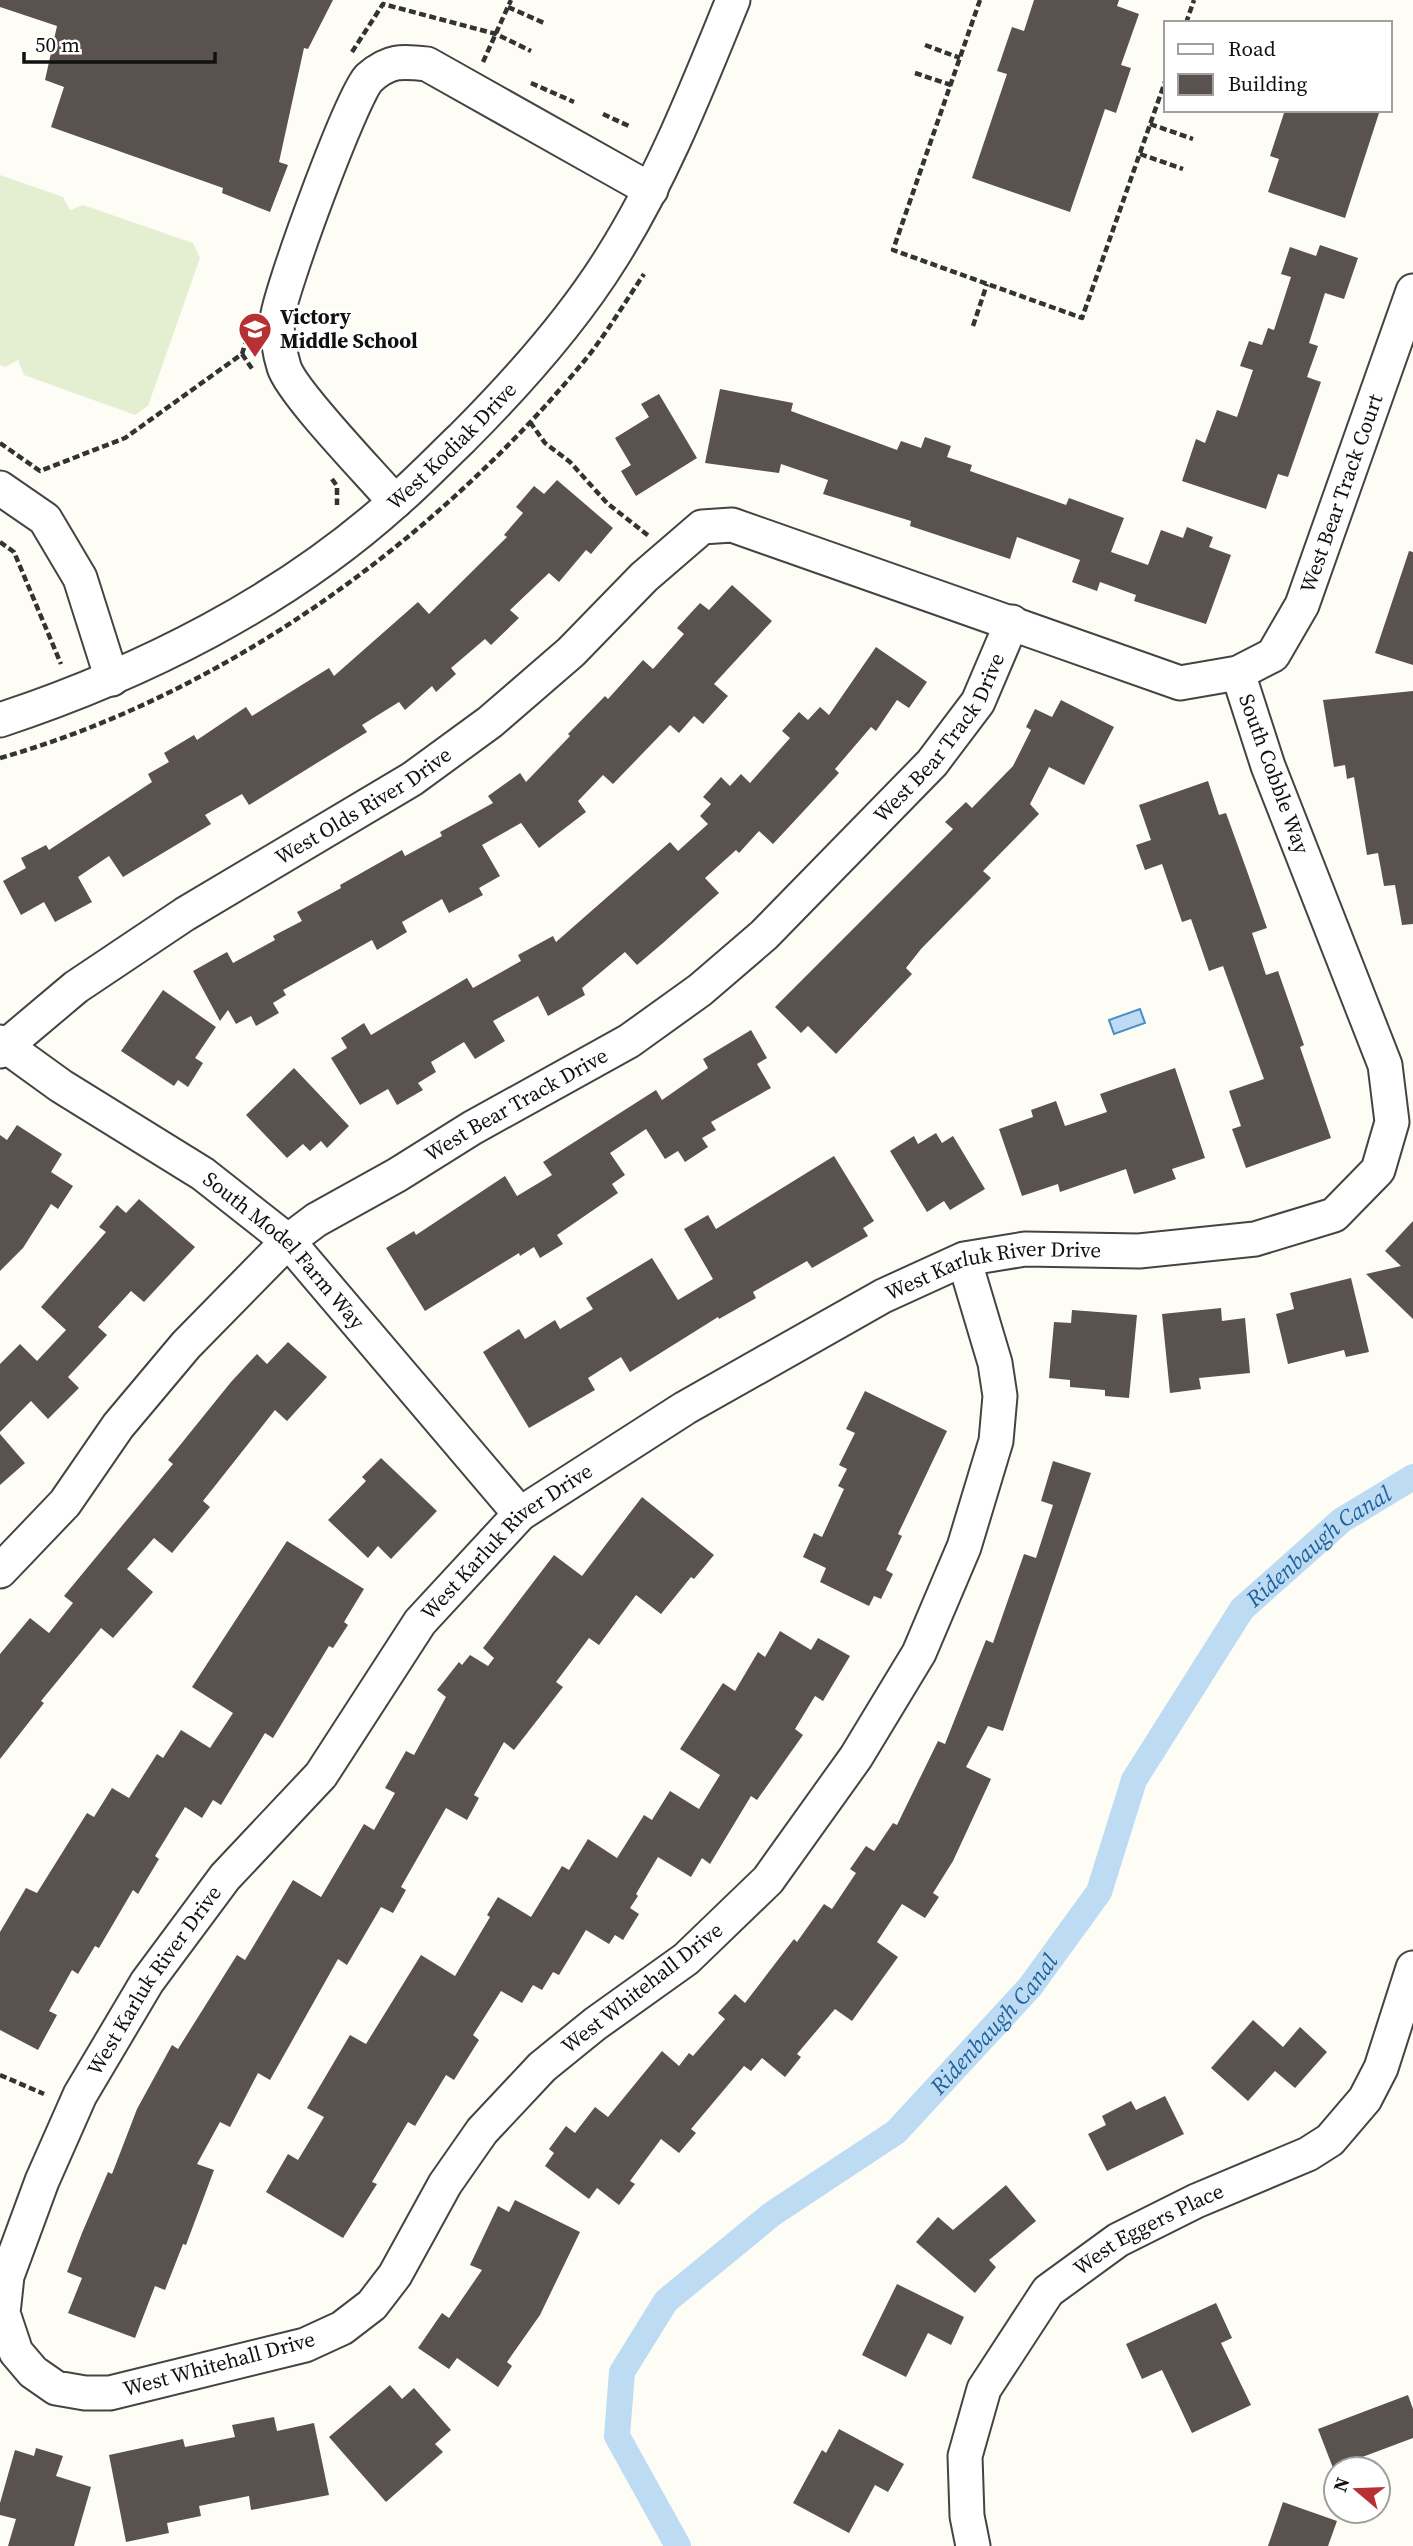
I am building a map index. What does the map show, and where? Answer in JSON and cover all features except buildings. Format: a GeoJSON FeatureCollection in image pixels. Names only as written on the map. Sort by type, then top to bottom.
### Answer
{"type":"FeatureCollection","features":[{"type":"Feature","properties":{"kind":"street","name":"West Kodiak Drive"},"geometry":{"type":"LineString","coordinates":[[0,720],[112,679],[242,612],[327,555],[395,502],[491,409],[558,333],[611,259],[651,190],[733,0]]}},
{"type":"Feature","properties":{"kind":"street"},"geometry":{"type":"LineString","coordinates":[[395,502],[310,404],[285,370],[277,319],[294,262],[347,118],[368,79],[396,61],[427,64],[567,145],[627,174],[651,190]]}},
{"type":"Feature","properties":{"kind":"street","name":"West Bear Track Court"},"geometry":{"type":"LineString","coordinates":[[1238,673],[1273,655],[1302,605],[1413,291]]}},
{"type":"Feature","properties":{"kind":"street"},"geometry":{"type":"LineString","coordinates":[[0,488],[45,519],[80,578],[112,679]]}},
{"type":"Feature","properties":{"kind":"street","name":"South Cobble Way"},"geometry":{"type":"LineString","coordinates":[[702,527],[732,525],[1180,683],[1238,673],[1268,766],[1385,1065],[1392,1122],[1378,1170]]}},
{"type":"Feature","properties":{"kind":"street","name":"West Olds River Drive"},"geometry":{"type":"LineString","coordinates":[[1,1047],[76,987],[185,914],[400,786],[491,722],[571,652],[645,577],[702,527]]}},
{"type":"Feature","properties":{"kind":"street","name":"West Bear Track Drive"},"geometry":{"type":"LineString","coordinates":[[0,1571],[65,1503],[118,1426],[186,1345],[288,1241],[316,1220],[472,1128],[629,1041],[700,990],[764,935],[932,763],[978,702],[1012,622]]}},
{"type":"Feature","properties":{"kind":"street","name":"South Model Farm Way"},"geometry":{"type":"LineString","coordinates":[[1,1047],[203,1174],[288,1241],[520,1514]]}},
{"type":"Feature","properties":{"kind":"street","name":"West Karluk River Drive"},"geometry":{"type":"LineString","coordinates":[[16,2352],[4,2313],[8,2276],[42,2181],[80,2095],[147,1982],[225,1877],[321,1775],[420,1622],[520,1514],[685,1408],[883,1296],[964,1259],[1025,1249],[1139,1251],[1255,1239],[1334,1215],[1378,1170]]}},
{"type":"Feature","properties":{"kind":"street","name":"West Whitehall Drive"},"geometry":{"type":"LineString","coordinates":[[16,2352],[33,2372],[56,2388],[85,2393],[110,2393],[305,2345],[342,2328],[372,2305],[395,2275],[419,2227],[482,2131],[542,2067],[595,2024],[686,1959],[768,1880],[856,1757],[919,1653],[964,1547],[996,1441],[1000,1396],[995,1363],[964,1259]]}},
{"type":"Feature","properties":{"kind":"street","name":"West Eggers Place"},"geometry":{"type":"LineString","coordinates":[[973,2546],[967,2516],[965,2456],[984,2389],[1048,2291],[1118,2240],[1196,2201],[1308,2154],[1330,2140],[1365,2099],[1381,2068],[1413,1968]]}},
{"type":"Feature","properties":{"kind":"path"},"geometry":{"type":"LineString","coordinates":[[494,67],[482,62],[511,0]]}},
{"type":"Feature","properties":{"kind":"path"},"geometry":{"type":"LineString","coordinates":[[980,0],[893,250],[1082,318],[1164,85]]}},
{"type":"Feature","properties":{"kind":"path"},"geometry":{"type":"LineString","coordinates":[[1187,21],[1194,0]]}},
{"type":"Feature","properties":{"kind":"path"},"geometry":{"type":"LineString","coordinates":[[349,57],[383,4],[496,34],[531,51]]}},
{"type":"Feature","properties":{"kind":"path"},"geometry":{"type":"LineString","coordinates":[[508,7],[544,23]]}},
{"type":"Feature","properties":{"kind":"path"},"geometry":{"type":"LineString","coordinates":[[925,45],[960,58]]}},
{"type":"Feature","properties":{"kind":"path"},"geometry":{"type":"LineString","coordinates":[[915,73],[951,85]]}},
{"type":"Feature","properties":{"kind":"path"},"geometry":{"type":"LineString","coordinates":[[531,83],[574,102]]}},
{"type":"Feature","properties":{"kind":"path"},"geometry":{"type":"LineString","coordinates":[[603,114],[631,127]]}},
{"type":"Feature","properties":{"kind":"path"},"geometry":{"type":"LineString","coordinates":[[1150,124],[1193,139]]}},
{"type":"Feature","properties":{"kind":"path"},"geometry":{"type":"LineString","coordinates":[[1140,154],[1183,169]]}},
{"type":"Feature","properties":{"kind":"path"},"geometry":{"type":"LineString","coordinates":[[973,326],[988,284]]}},
{"type":"Feature","properties":{"kind":"path"},"geometry":{"type":"LineString","coordinates":[[0,443],[40,471],[125,438],[242,354],[251,327]]}},
{"type":"Feature","properties":{"kind":"path"},"geometry":{"type":"LineString","coordinates":[[242,354],[256,373]]}},
{"type":"Feature","properties":{"kind":"path"},"geometry":{"type":"LineString","coordinates":[[530,422],[545,443],[570,462],[607,503],[653,540]]}},
{"type":"Feature","properties":{"kind":"path"},"geometry":{"type":"LineString","coordinates":[[329,475],[337,486],[337,505]]}},
{"type":"Feature","properties":{"kind":"path"},"geometry":{"type":"LineString","coordinates":[[0,542],[14,552],[61,664]]}},
{"type":"Feature","properties":{"kind":"path"},"geometry":{"type":"LineString","coordinates":[[0,2075],[44,2094]]}},
{"type":"Feature","properties":{"kind":"green space"},"geometry":{"type":"Polygon","coordinates":[[[0,175],[63,197],[70,210],[83,205],[193,243],[200,258],[148,406],[135,415],[24,375],[18,360],[5,367],[0,365],[0,175]]]}},
{"type":"Feature","properties":{"kind":"water"},"geometry":{"type":"Polygon","coordinates":[[[1140,1009],[1145,1023],[1114,1034],[1109,1020],[1140,1009]]]}},
{"type":"Feature","properties":{"kind":"waterway","name":"Ridenbaugh Canal"},"geometry":{"type":"LineString","coordinates":[[678,2546],[617,2436],[622,2372],[666,2301],[772,2214],[896,2132],[1030,1987],[1099,1892],[1134,1780],[1242,1609],[1342,1520],[1413,1477]]}},
{"type":"Feature","properties":{"kind":"place","name":"Victory Middle School"},"geometry":{"type":"Point","coordinates":[255,359]}}]}
